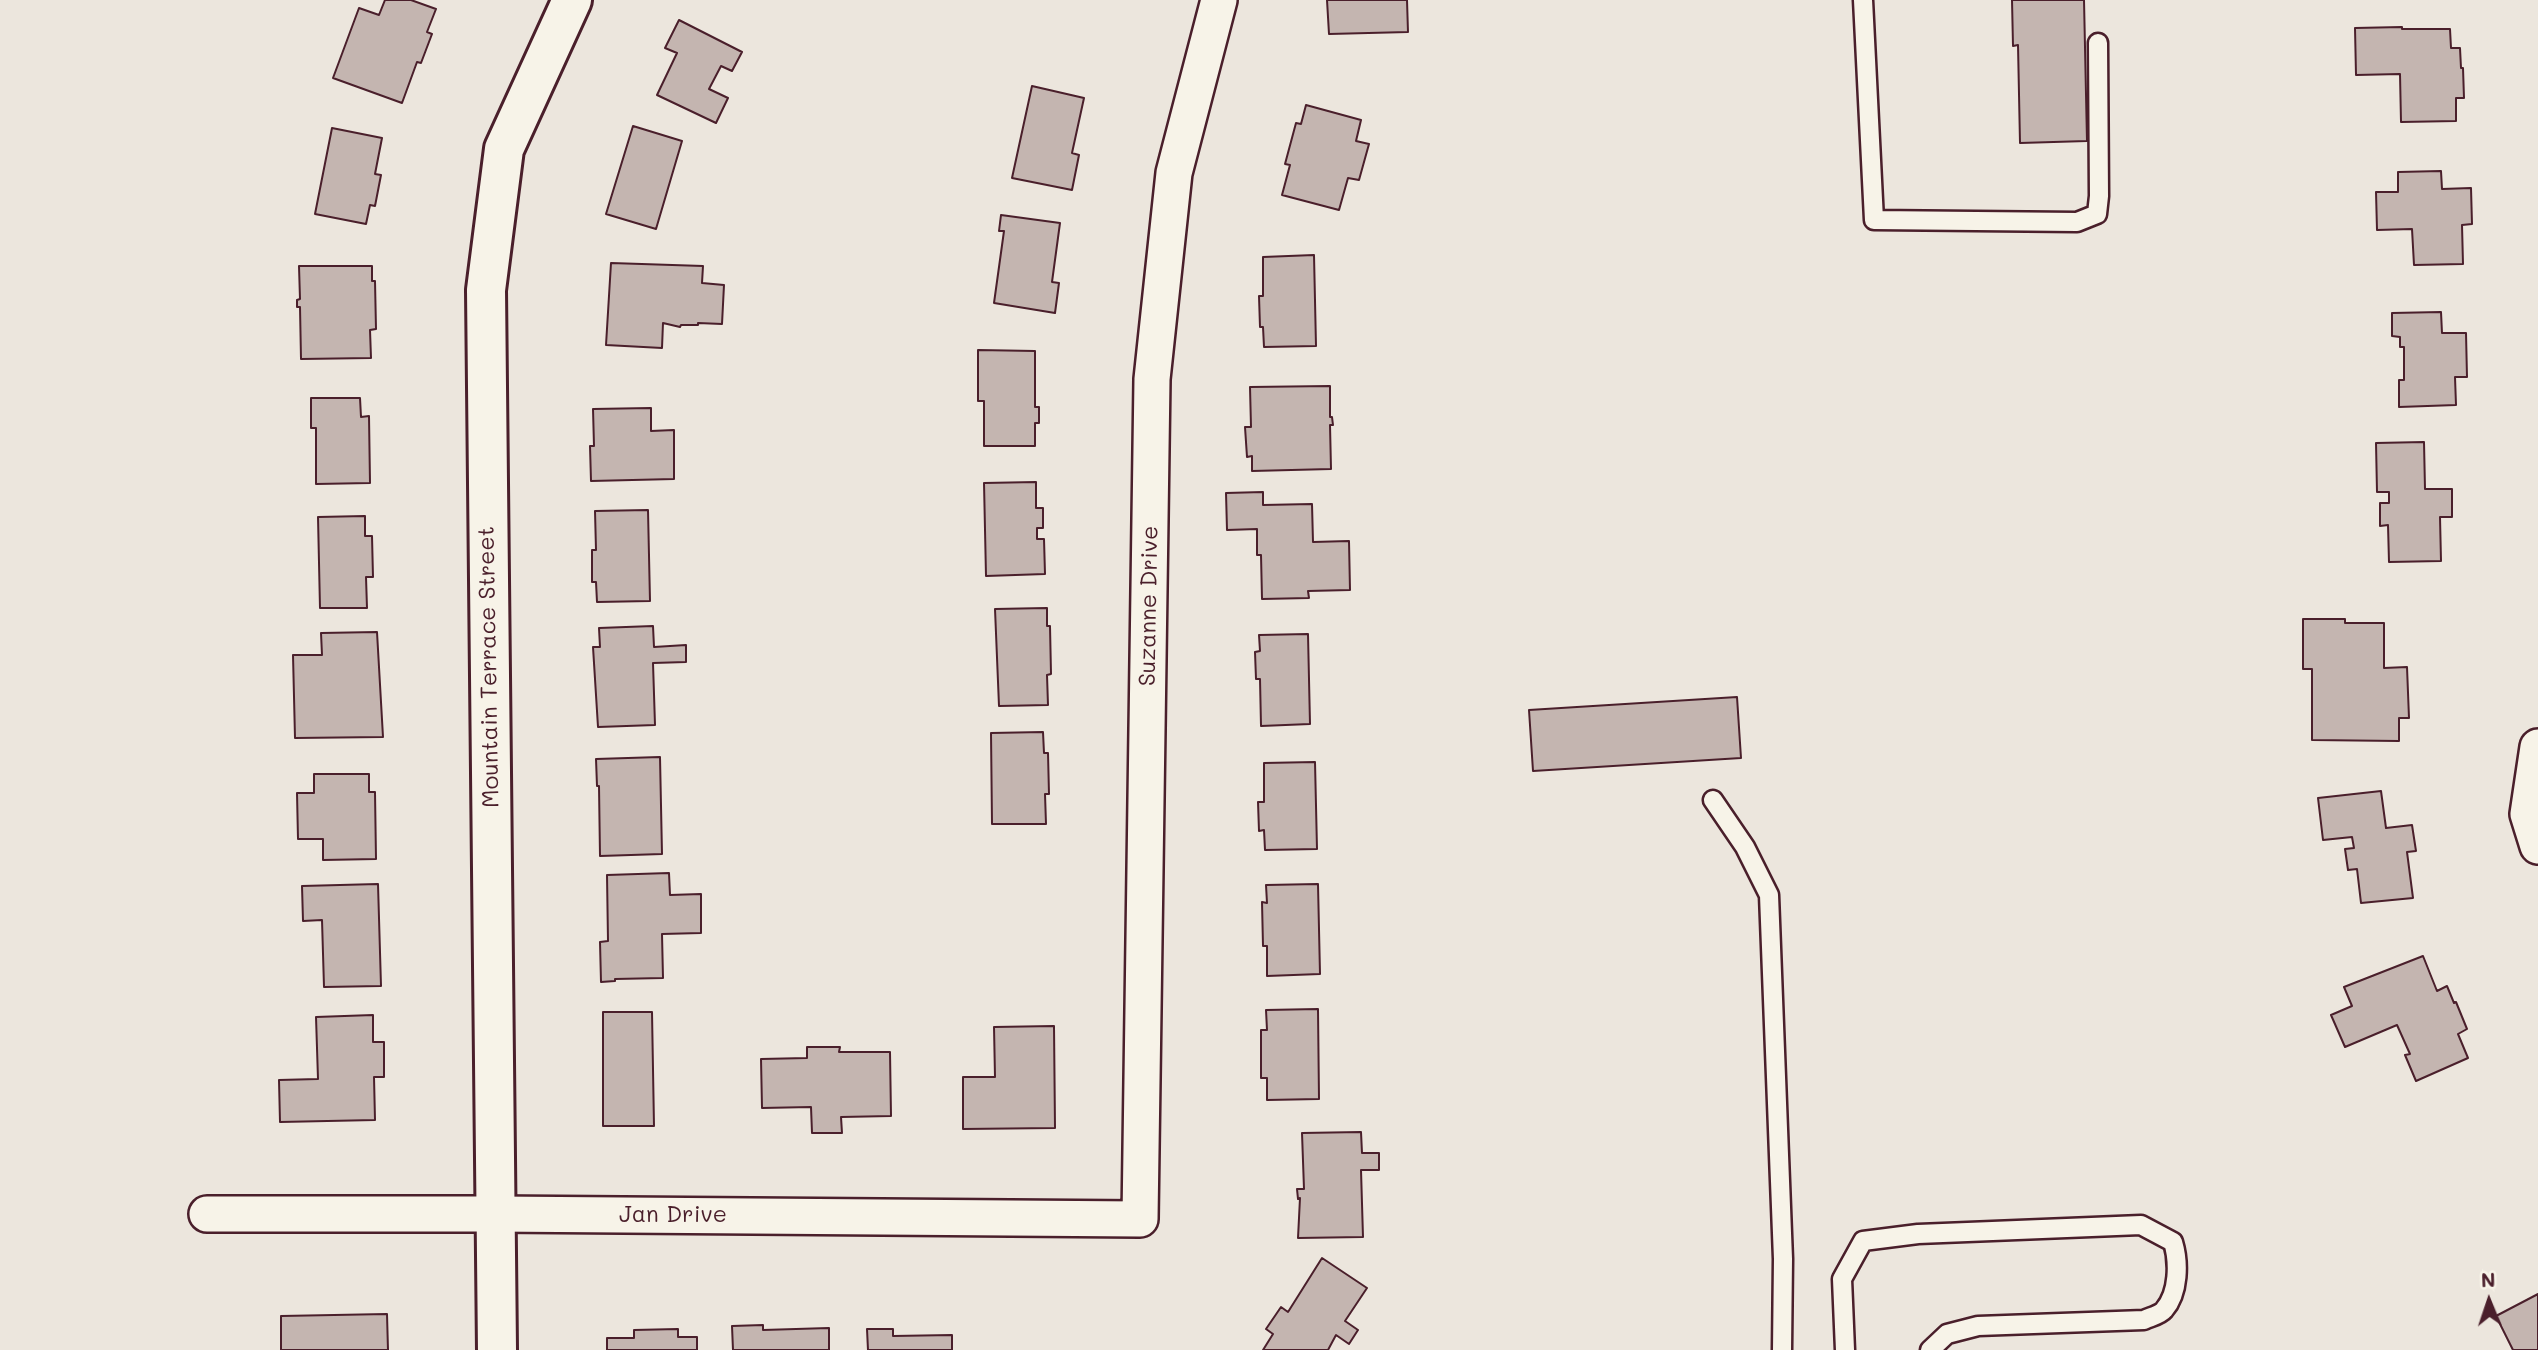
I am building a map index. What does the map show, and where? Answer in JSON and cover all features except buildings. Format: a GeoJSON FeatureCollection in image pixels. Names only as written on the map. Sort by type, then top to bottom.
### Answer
{"type":"FeatureCollection","features":[{"type":"Feature","properties":{"kind":"street","name":"Mountain Terrace Street"},"geometry":{"type":"LineString","coordinates":[[497,1350],[486,290],[504,149],[572,0]]}},
{"type":"Feature","properties":{"kind":"street","name":"Suzanne Drive"},"geometry":{"type":"LineString","coordinates":[[1140,1219],[1152,379],[1174,173],[1219,0]]}},
{"type":"Feature","properties":{"kind":"street"},"geometry":{"type":"LineString","coordinates":[[2538,747],[2528,814],[2538,846]]}},
{"type":"Feature","properties":{"kind":"street","name":"Jan Drive"},"geometry":{"type":"LineString","coordinates":[[207,1214],[1140,1219]]}},
{"type":"Feature","properties":{"kind":"lane"},"geometry":{"type":"LineString","coordinates":[[1863,0],[1874,220],[2077,222],[2097,214],[2098,43]]}},
{"type":"Feature","properties":{"kind":"lane"},"geometry":{"type":"LineString","coordinates":[[1713,800],[1745,847],[1769,895],[1783,1259],[1782,1350]]}},
{"type":"Feature","properties":{"kind":"lane"},"geometry":{"type":"LineString","coordinates":[[1845,1350],[1842,1279],[1863,1241],[1918,1234],[2141,1225],[2174,1242],[2178,1259],[2173,1294],[2164,1311],[2144,1320],[1978,1326],[1947,1334],[1930,1350]]}}]}
